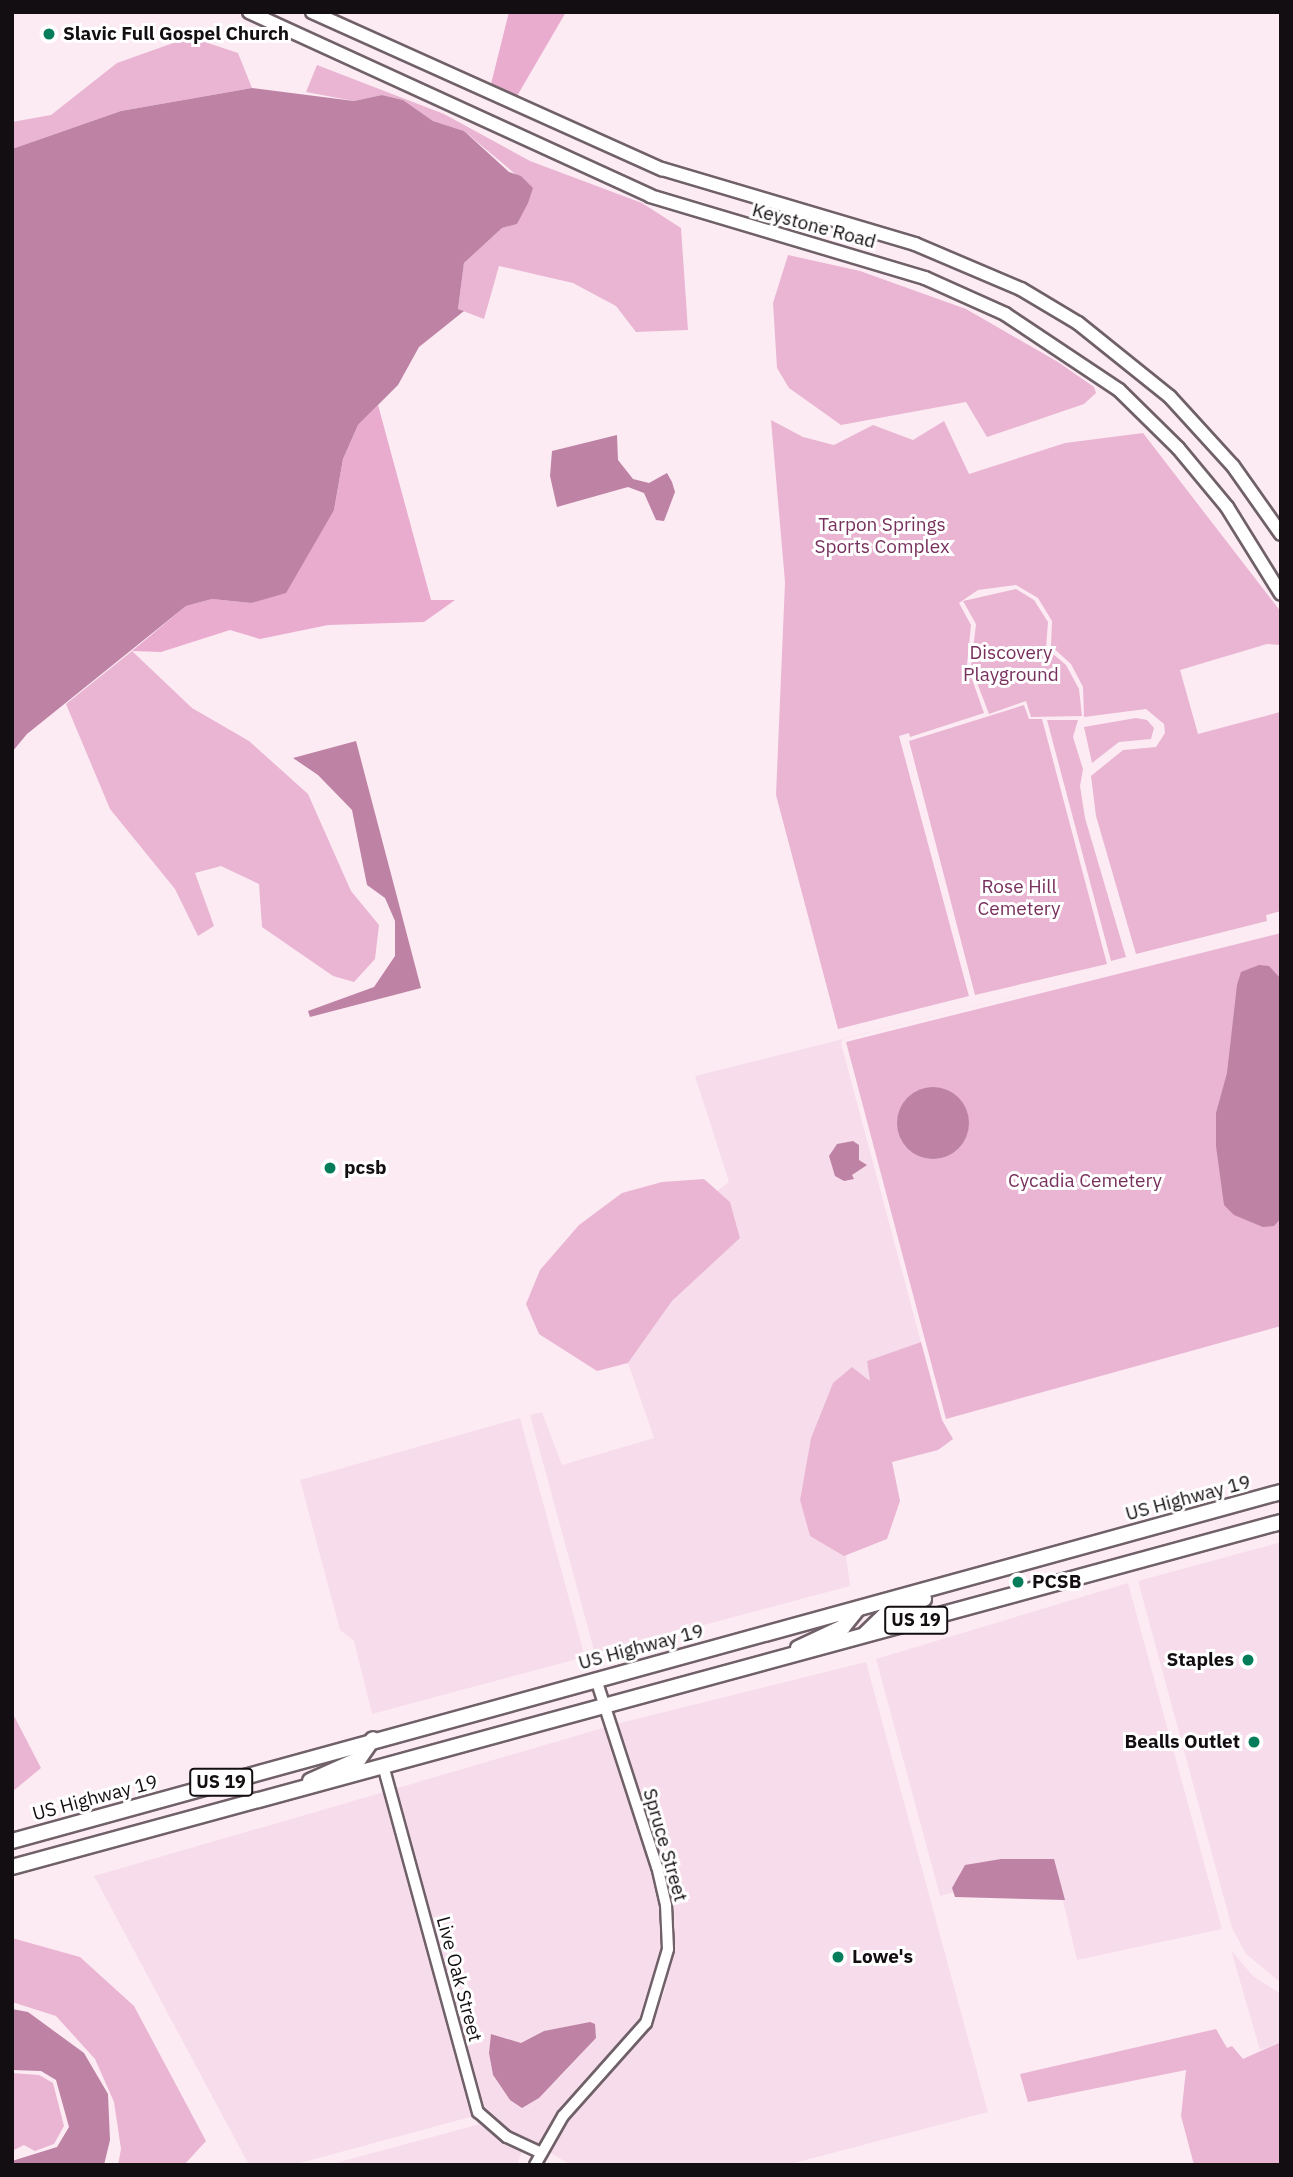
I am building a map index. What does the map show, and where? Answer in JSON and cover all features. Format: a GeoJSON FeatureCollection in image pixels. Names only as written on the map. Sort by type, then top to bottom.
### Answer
{"type":"FeatureCollection","features":[{"type":"Feature","properties":{"kind":"highway","name":"US Highway 19"},"geometry":{"type":"LineString","coordinates":[[12,1841],[373,1739],[974,1578],[1281,1492]]}},
{"type":"Feature","properties":{"kind":"highway","name":"US 19"},"geometry":{"type":"LineString","coordinates":[[12,1867],[384,1769],[864,1634],[1281,1522]]}},
{"type":"Feature","properties":{"kind":"highway"},"geometry":{"type":"LineString","coordinates":[[864,1634],[887,1614],[974,1578]]}},
{"type":"Feature","properties":{"kind":"highway"},"geometry":{"type":"LineString","coordinates":[[782,1658],[843,1628],[857,1609]]}},
{"type":"Feature","properties":{"kind":"highway"},"geometry":{"type":"LineString","coordinates":[[270,1798],[359,1759],[373,1739]]}},
{"type":"Feature","properties":{"kind":"main road","name":"Keystone Road"},"geometry":{"type":"LineString","coordinates":[[249,12],[640,192],[717,220],[915,275],[1006,314],[1083,362],[1171,440],[1227,507],[1281,594]]}},
{"type":"Feature","properties":{"kind":"main road","name":"Keystone Road"},"geometry":{"type":"LineString","coordinates":[[312,12],[662,169],[915,244],[1021,289],[1108,345],[1170,397],[1233,466],[1281,534]]}},
{"type":"Feature","properties":{"kind":"street","name":"Spruce Street"},"geometry":{"type":"LineString","coordinates":[[541,2153],[563,2116],[646,2023],[668,1949],[666,1905],[657,1867],[596,1679]]}},
{"type":"Feature","properties":{"kind":"street","name":"Live Oak Street"},"geometry":{"type":"LineString","coordinates":[[384,1769],[478,2112],[507,2137],[541,2153]]}},
{"type":"Feature","properties":{"kind":"street"},"geometry":{"type":"LineString","coordinates":[[535,2165],[541,2153]]}},
{"type":"Feature","properties":{"kind":"shaded area"},"geometry":{"type":"Polygon","coordinates":[[[509,12],[566,12],[517,96],[491,84],[509,12]]]}},
{"type":"Feature","properties":{"kind":"shaded area"},"geometry":{"type":"Polygon","coordinates":[[[252,88],[354,101],[382,95],[403,100],[433,121],[464,131],[509,172],[521,176],[533,188],[528,203],[517,224],[502,228],[464,263],[458,309],[464,311],[419,347],[398,385],[358,425],[343,459],[334,510],[286,593],[251,603],[212,599],[186,606],[27,734],[12,752],[12,149],[121,111],[252,88]]]}},
{"type":"Feature","properties":{"kind":"shaded area"},"geometry":{"type":"Polygon","coordinates":[[[378,405],[431,600],[455,600],[424,622],[328,625],[260,639],[230,630],[161,652],[132,651],[186,606],[212,599],[251,603],[334,510],[343,459],[358,425],[378,405]]]}},
{"type":"Feature","properties":{"kind":"shaded area"},"geometry":{"type":"Polygon","coordinates":[[[617,435],[618,460],[633,479],[649,483],[667,473],[672,482],[675,492],[664,521],[656,520],[644,493],[628,487],[557,507],[550,476],[552,451],[617,435]]]}},
{"type":"Feature","properties":{"kind":"shaded area"},"geometry":{"type":"Polygon","coordinates":[[[356,741],[421,988],[310,1017],[308,1011],[374,987],[395,956],[395,921],[385,898],[367,885],[352,810],[318,775],[293,758],[356,741]]]}},
{"type":"Feature","properties":{"kind":"shaded area"},"geometry":{"type":"Polygon","coordinates":[[[1183,954],[844,1039],[845,1038],[1183,954]]]}},
{"type":"Feature","properties":{"kind":"shaded area"},"geometry":{"type":"Polygon","coordinates":[[[1259,965],[1269,966],[1281,979],[1281,1218],[1274,1226],[1263,1227],[1234,1215],[1224,1205],[1216,1146],[1216,1113],[1227,1073],[1237,985],[1241,972],[1259,965]]]}},
{"type":"Feature","properties":{"kind":"shaded area"},"geometry":{"type":"Polygon","coordinates":[[[844,1039],[841,1043],[921,1342],[867,1361],[871,1382],[852,1368],[833,1383],[811,1438],[800,1500],[810,1536],[846,1555],[850,1586],[595,1654],[530,1415],[542,1412],[562,1465],[654,1438],[628,1363],[672,1301],[740,1238],[730,1202],[717,1191],[729,1182],[695,1076],[844,1039]]]}},
{"type":"Feature","properties":{"kind":"shaded area"},"geometry":{"type":"Polygon","coordinates":[[[933,1087],[953,1093],[963,1103],[969,1123],[963,1143],[953,1153],[933,1159],[913,1153],[903,1143],[897,1123],[903,1103],[913,1093],[933,1087]]]}},
{"type":"Feature","properties":{"kind":"shaded area"},"geometry":{"type":"Polygon","coordinates":[[[853,1141],[859,1145],[859,1160],[867,1165],[852,1175],[854,1179],[844,1181],[835,1176],[829,1156],[837,1144],[853,1141]]]}},
{"type":"Feature","properties":{"kind":"shaded area"},"geometry":{"type":"Polygon","coordinates":[[[520,1418],[585,1657],[372,1714],[354,1641],[340,1630],[300,1480],[520,1418]]]}},
{"type":"Feature","properties":{"kind":"shaded area"},"geometry":{"type":"Polygon","coordinates":[[[1281,1542],[1281,1983],[1246,1954],[1232,1928],[1138,1581],[1281,1542]]]}},
{"type":"Feature","properties":{"kind":"shaded area"},"geometry":{"type":"Polygon","coordinates":[[[1128,1583],[1222,1929],[1077,1960],[1053,1859],[952,1888],[954,1892],[940,1896],[876,1659],[1128,1583]]]}},
{"type":"Feature","properties":{"kind":"shaded area"},"geometry":{"type":"Polygon","coordinates":[[[866,1662],[988,2112],[787,2165],[571,2165],[547,2151],[567,2119],[650,2025],[664,1993],[673,1948],[671,1905],[662,1865],[616,1724],[866,1662]]]}},
{"type":"Feature","properties":{"kind":"shaded area"},"geometry":{"type":"Polygon","coordinates":[[[606,1727],[652,1868],[661,1907],[662,1949],[642,2021],[559,2113],[537,2147],[510,2133],[483,2110],[394,1789],[606,1727]],[[590,2022],[544,2031],[521,2043],[492,2034],[489,2053],[493,2076],[510,2100],[549,2087],[596,2038],[590,2022]]]}},
{"type":"Feature","properties":{"kind":"shaded area"},"geometry":{"type":"Polygon","coordinates":[[[384,1792],[474,2116],[293,2165],[249,2165],[94,1876],[384,1792]]]}},
{"type":"Feature","properties":{"kind":"shaded area"},"geometry":{"type":"Polygon","coordinates":[[[1001,1859],[1054,1859],[1065,1900],[955,1897],[952,1888],[965,1865],[1001,1859]]]}},
{"type":"Feature","properties":{"kind":"shaded area"},"geometry":{"type":"Polygon","coordinates":[[[1231,1950],[1253,1976],[1281,1994],[1281,2042],[1260,2050],[1231,1950]]]}},
{"type":"Feature","properties":{"kind":"shaded area"},"geometry":{"type":"Polygon","coordinates":[[[12,2009],[28,2012],[84,2053],[108,2094],[110,2140],[104,2165],[12,2165],[12,2161],[57,2147],[69,2127],[56,2080],[41,2071],[12,2070],[12,2009]]]}},
{"type":"Feature","properties":{"kind":"shaded area"},"geometry":{"type":"Polygon","coordinates":[[[590,2022],[595,2024],[596,2038],[539,2098],[522,2108],[510,2100],[493,2075],[489,2053],[491,2034],[521,2043],[544,2031],[590,2022]]]}},
{"type":"Feature","properties":{"kind":"shaded area"},"geometry":{"type":"Polygon","coordinates":[[[480,2124],[522,2151],[517,2165],[328,2165],[480,2124]]]}},
{"type":"Feature","properties":{"kind":"green space"},"geometry":{"type":"Polygon","coordinates":[[[190,37],[238,53],[252,88],[121,111],[12,149],[12,122],[51,115],[117,63],[190,37]]]}},
{"type":"Feature","properties":{"kind":"green space"},"geometry":{"type":"Polygon","coordinates":[[[317,65],[444,114],[530,161],[642,203],[681,228],[688,330],[636,332],[616,306],[573,283],[499,266],[484,319],[458,309],[464,263],[502,228],[517,224],[532,188],[464,131],[433,121],[403,100],[382,95],[354,101],[306,92],[317,65]]]}},
{"type":"Feature","properties":{"kind":"green space"},"geometry":{"type":"Polygon","coordinates":[[[788,255],[860,271],[966,309],[1058,362],[1094,387],[1096,393],[1084,404],[987,437],[966,402],[841,425],[789,388],[777,368],[773,303],[788,255]]]}},
{"type":"Feature","properties":{"kind":"green space","name":"Tarpon Springs Sports Complex"},"geometry":{"type":"Polygon","coordinates":[[[771,420],[803,437],[834,445],[873,425],[913,440],[944,421],[969,474],[1065,443],[1143,433],[1281,612],[1281,645],[1267,644],[1180,670],[1198,734],[1280,712],[1281,911],[1266,915],[1267,921],[1136,954],[1096,816],[1091,776],[1123,750],[1156,747],[1165,733],[1164,724],[1146,709],[1084,717],[1083,687],[1071,664],[1051,646],[1052,621],[1038,598],[1016,585],[978,590],[959,603],[971,625],[967,665],[984,713],[910,737],[909,733],[899,736],[969,996],[838,1029],[776,795],[785,582],[771,420]]]}},
{"type":"Feature","properties":{"kind":"green space","name":"Discovery Playground"},"geometry":{"type":"Polygon","coordinates":[[[1016,589],[1034,600],[1048,622],[1046,648],[1066,665],[1079,689],[1082,716],[1031,717],[1026,701],[989,714],[971,667],[976,624],[963,601],[1016,589]]]}},
{"type":"Feature","properties":{"kind":"green space"},"geometry":{"type":"Polygon","coordinates":[[[132,651],[192,708],[249,741],[308,794],[351,891],[379,925],[375,959],[354,982],[333,976],[262,927],[259,884],[221,866],[195,873],[214,926],[198,936],[175,889],[110,809],[66,704],[132,651]]]}},
{"type":"Feature","properties":{"kind":"green space","name":"Rose Hill Cemetery"},"geometry":{"type":"Polygon","coordinates":[[[1024,705],[1029,719],[1042,719],[1107,964],[975,995],[909,741],[1024,705]]]}},
{"type":"Feature","properties":{"kind":"green space"},"geometry":{"type":"Polygon","coordinates":[[[1136,718],[1147,720],[1154,728],[1151,739],[1119,742],[1092,763],[1084,727],[1136,718]]]}},
{"type":"Feature","properties":{"kind":"green space"},"geometry":{"type":"Polygon","coordinates":[[[1047,720],[1078,720],[1073,737],[1083,769],[1080,786],[1085,818],[1126,957],[1111,961],[1047,720]]]}},
{"type":"Feature","properties":{"kind":"green space","name":"Cycadia Cemetery"},"geometry":{"type":"Polygon","coordinates":[[[1281,933],[1281,1326],[946,1419],[846,1042],[1281,933]]]}},
{"type":"Feature","properties":{"kind":"green space"},"geometry":{"type":"Polygon","coordinates":[[[704,1179],[730,1202],[740,1238],[672,1301],[628,1363],[597,1371],[539,1334],[526,1304],[540,1270],[579,1225],[622,1193],[662,1182],[704,1179]]]}},
{"type":"Feature","properties":{"kind":"green space"},"geometry":{"type":"Polygon","coordinates":[[[921,1342],[942,1420],[953,1439],[938,1450],[892,1462],[900,1501],[887,1539],[844,1556],[810,1536],[800,1500],[811,1438],[833,1383],[852,1367],[870,1381],[867,1361],[921,1342]]]}},
{"type":"Feature","properties":{"kind":"green space"},"geometry":{"type":"Polygon","coordinates":[[[12,1712],[41,1768],[12,1792],[12,1712]]]}},
{"type":"Feature","properties":{"kind":"green space"},"geometry":{"type":"Polygon","coordinates":[[[12,1938],[80,1957],[134,2006],[206,2141],[184,2165],[118,2165],[121,2149],[114,2102],[95,2059],[56,2016],[12,2002],[12,1938]]]}},
{"type":"Feature","properties":{"kind":"green space"},"geometry":{"type":"Polygon","coordinates":[[[1216,2029],[1227,2048],[1232,2046],[1243,2059],[1281,2042],[1281,2165],[1194,2165],[1181,2116],[1186,2070],[1028,2102],[1020,2074],[1216,2029]]]}},
{"type":"Feature","properties":{"kind":"green space"},"geometry":{"type":"Polygon","coordinates":[[[12,2073],[39,2075],[53,2083],[64,2126],[54,2144],[35,2151],[24,2145],[12,2151],[12,2073]]]}},
{"type":"Feature","properties":{"kind":"place","name":"Slavic Full Gospel Church"},"geometry":{"type":"Point","coordinates":[49,34]}},
{"type":"Feature","properties":{"kind":"place","name":"pcsb"},"geometry":{"type":"Point","coordinates":[330,1168]}},
{"type":"Feature","properties":{"kind":"place","name":"PCSB"},"geometry":{"type":"Point","coordinates":[1018,1582]}},
{"type":"Feature","properties":{"kind":"place","name":"Staples"},"geometry":{"type":"Point","coordinates":[1248,1660]}},
{"type":"Feature","properties":{"kind":"place","name":"Bealls Outlet"},"geometry":{"type":"Point","coordinates":[1254,1742]}},
{"type":"Feature","properties":{"kind":"place","name":"Lowe's"},"geometry":{"type":"Point","coordinates":[838,1957]}}]}
